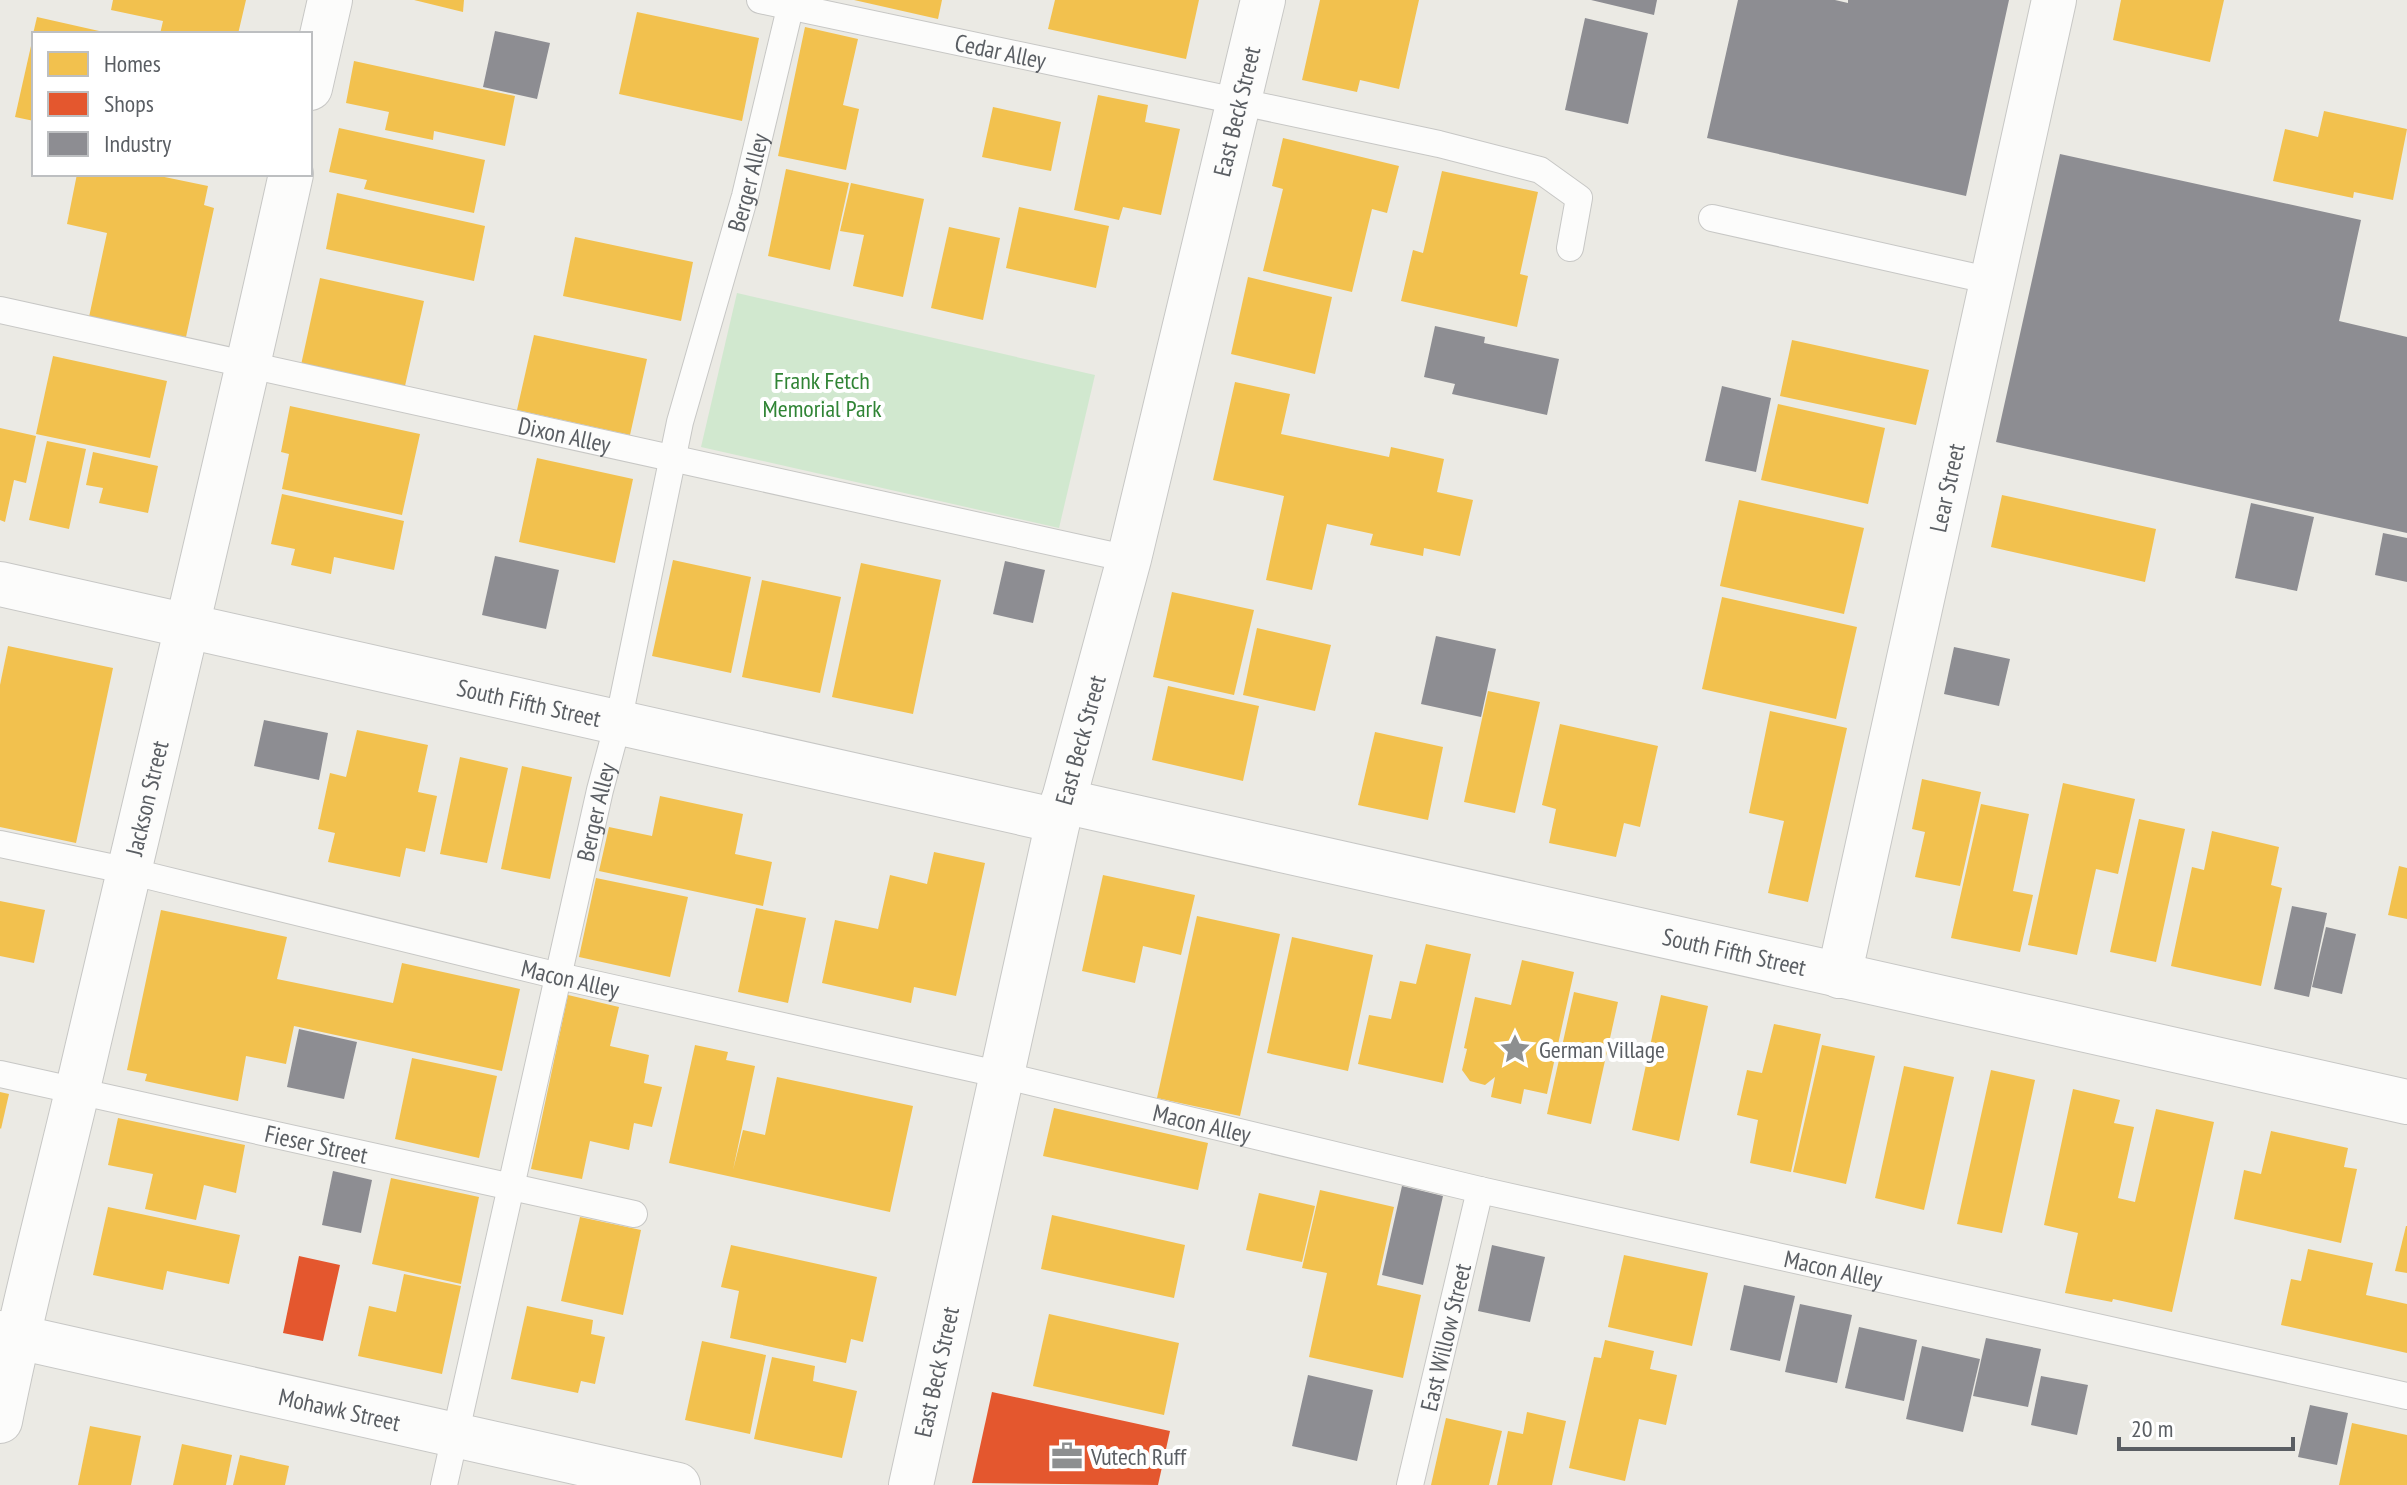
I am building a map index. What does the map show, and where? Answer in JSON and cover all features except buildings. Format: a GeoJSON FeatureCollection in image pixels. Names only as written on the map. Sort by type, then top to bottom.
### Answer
{"type":"FeatureCollection","features":[{"type":"Feature","properties":{"kind":"street"},"geometry":{"type":"LineString","coordinates":[[312,79],[330,0]]}},
{"type":"Feature","properties":{"kind":"street","name":"East Beck Street"},"geometry":{"type":"LineString","coordinates":[[911,1485],[1061,811],[1129,559],[1263,0]]}},
{"type":"Feature","properties":{"kind":"street","name":"Lear Street"},"geometry":{"type":"LineString","coordinates":[[1839,976],[2054,0]]}},
{"type":"Feature","properties":{"kind":"street","name":"Jackson Street"},"geometry":{"type":"LineString","coordinates":[[0,1421],[8,1335],[32,1268],[77,1091],[249,365],[291,176]]}},
{"type":"Feature","properties":{"kind":"street","name":"South Fifth Street"},"geometry":{"type":"LineString","coordinates":[[0,584],[618,723],[1061,811],[1839,976],[2407,1102]]}},
{"type":"Feature","properties":{"kind":"street","name":"Mohawk Street"},"geometry":{"type":"LineString","coordinates":[[8,1335],[678,1485]]}},
{"type":"Feature","properties":{"kind":"lane","name":"Cedar Alley"},"geometry":{"type":"LineString","coordinates":[[760,0],[792,3],[1241,100],[1540,170],[1579,198],[1570,248]]}},
{"type":"Feature","properties":{"kind":"lane","name":"Berger Alley"},"geometry":{"type":"LineString","coordinates":[[444,1485],[618,723],[680,422],[745,196],[792,3]]}},
{"type":"Feature","properties":{"kind":"lane"},"geometry":{"type":"LineString","coordinates":[[1712,218],[1992,281]]}},
{"type":"Feature","properties":{"kind":"lane","name":"Dixon Alley"},"geometry":{"type":"LineString","coordinates":[[0,310],[1129,559]]}},
{"type":"Feature","properties":{"kind":"lane","name":"Macon Alley"},"geometry":{"type":"LineString","coordinates":[[0,844],[129,871],[559,976],[1002,1075],[1480,1190],[2407,1396]]}},
{"type":"Feature","properties":{"kind":"lane","name":"Fieser Street"},"geometry":{"type":"LineString","coordinates":[[0,1074],[634,1214]]}},
{"type":"Feature","properties":{"kind":"lane","name":"East Willow Street"},"geometry":{"type":"LineString","coordinates":[[1410,1485],[1480,1190]]}},
{"type":"Feature","properties":{"kind":"green space","name":"Frank Fetch Memorial Park"},"geometry":{"type":"Polygon","coordinates":[[[737,293],[1095,375],[1059,528],[701,447],[737,293]]]}},
{"type":"Feature","properties":{"kind":"place","name":"German Village"},"geometry":{"type":"Point","coordinates":[1515,1049]}},
{"type":"Feature","properties":{"kind":"place","name":"Vutech Ruff"},"geometry":{"type":"Point","coordinates":[1067,1456]}}]}
